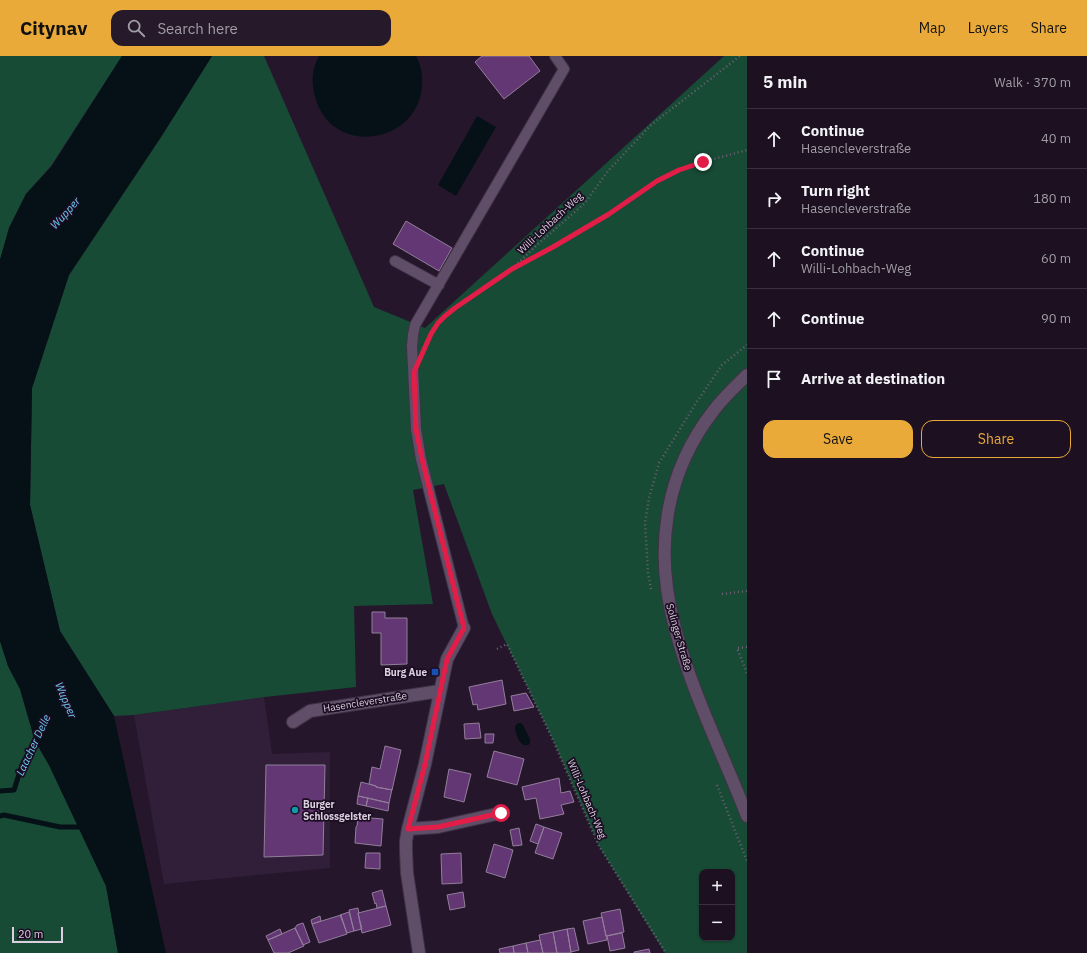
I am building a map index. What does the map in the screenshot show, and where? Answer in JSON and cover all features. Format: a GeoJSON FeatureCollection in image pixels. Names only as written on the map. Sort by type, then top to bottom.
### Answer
{"type":"FeatureCollection","features":[{"type":"Feature","properties":{"kind":"street","name":"Solinger Straße"},"geometry":{"type":"LineString","coordinates":[[747,375],[715,410],[697,435],[683,463],[670,501],[665,533],[664,558],[667,587],[679,643],[689,672],[747,816]]}},
{"type":"Feature","properties":{"kind":"street"},"geometry":{"type":"LineString","coordinates":[[419,953],[407,873],[406,850],[408,829],[425,764],[447,659],[464,628]]}},
{"type":"Feature","properties":{"kind":"street","name":"Hasencleverstraße"},"geometry":{"type":"LineString","coordinates":[[293,722],[310,711],[440,691]]}},
{"type":"Feature","properties":{"kind":"street"},"geometry":{"type":"LineString","coordinates":[[408,829],[438,827],[501,813]]}},
{"type":"Feature","properties":{"kind":"lane"},"geometry":{"type":"LineString","coordinates":[[464,628],[422,459],[416,429],[412,346],[413,334],[415,325],[564,69],[555,56]]}},
{"type":"Feature","properties":{"kind":"lane"},"geometry":{"type":"LineString","coordinates":[[396,261],[438,285]]}},
{"type":"Feature","properties":{"kind":"path","name":"Willi-Lohbach-Weg"},"geometry":{"type":"LineString","coordinates":[[425,347],[438,323],[445,316],[512,269],[585,203],[608,172],[651,125],[740,56]]}},
{"type":"Feature","properties":{"kind":"path"},"geometry":{"type":"LineString","coordinates":[[512,269],[609,214],[657,181],[679,170],[747,150]]}},
{"type":"Feature","properties":{"kind":"path"},"geometry":{"type":"LineString","coordinates":[[652,593],[648,573],[644,523],[658,463],[722,365],[747,345]]}},
{"type":"Feature","properties":{"kind":"path"},"geometry":{"type":"LineString","coordinates":[[722,594],[747,591]]}},
{"type":"Feature","properties":{"kind":"path","name":"Willi-Lohbach-Weg"},"geometry":{"type":"LineString","coordinates":[[497,649],[507,644],[553,740],[599,846],[666,953]]}},
{"type":"Feature","properties":{"kind":"path"},"geometry":{"type":"LineString","coordinates":[[747,647],[737,648],[747,673]]}},
{"type":"Feature","properties":{"kind":"path"},"geometry":{"type":"LineString","coordinates":[[715,781],[747,861]]}},
{"type":"Feature","properties":{"kind":"shaded area"},"geometry":{"type":"Polygon","coordinates":[[[264,697],[272,754],[330,752],[330,868],[164,884],[134,715],[264,697]]]}},
{"type":"Feature","properties":{"kind":"green space"},"geometry":{"type":"Polygon","coordinates":[[[0,56],[122,56],[51,166],[26,194],[9,228],[0,260],[0,56]]]}},
{"type":"Feature","properties":{"kind":"green space"},"geometry":{"type":"Polygon","coordinates":[[[212,56],[264,56],[374,307],[425,328],[724,56],[747,56],[747,953],[665,953],[599,846],[553,740],[492,614],[444,484],[413,490],[433,604],[354,606],[356,687],[265,697],[134,715],[114,716],[60,631],[30,505],[32,388],[69,275],[161,137],[212,56]]]}},
{"type":"Feature","properties":{"kind":"green space"},"geometry":{"type":"Polygon","coordinates":[[[0,641],[8,666],[20,689],[35,741],[49,765],[106,886],[118,953],[0,953],[0,641]]]}},
{"type":"Feature","properties":{"kind":"water","name":"Wupper"},"geometry":{"type":"Polygon","coordinates":[[[122,56],[212,56],[161,137],[69,275],[32,388],[30,505],[60,631],[114,716],[166,953],[118,953],[106,886],[49,765],[35,741],[20,689],[8,666],[0,641],[0,260],[9,228],[26,194],[52,166],[122,56]]]}},
{"type":"Feature","properties":{"kind":"water"},"geometry":{"type":"Polygon","coordinates":[[[319,56],[416,56],[422,78],[422,86],[417,106],[406,121],[391,131],[374,136],[356,136],[340,130],[326,118],[314,94],[313,72],[319,56]]]}},
{"type":"Feature","properties":{"kind":"water"},"geometry":{"type":"Polygon","coordinates":[[[477,116],[496,127],[456,196],[438,185],[477,116]]]}},
{"type":"Feature","properties":{"kind":"water"},"geometry":{"type":"Polygon","coordinates":[[[518,723],[523,725],[530,739],[530,744],[523,745],[519,740],[515,726],[518,723]]]}},
{"type":"Feature","properties":{"kind":"building"},"geometry":{"type":"Polygon","coordinates":[[[482,56],[529,56],[540,71],[504,99],[475,62],[482,56]]]}},
{"type":"Feature","properties":{"kind":"building"},"geometry":{"type":"Polygon","coordinates":[[[406,221],[452,248],[439,271],[393,244],[406,221]]]}},
{"type":"Feature","properties":{"kind":"building"},"geometry":{"type":"Polygon","coordinates":[[[372,612],[385,612],[385,618],[407,618],[407,664],[381,665],[381,633],[372,633],[372,612]]]}},
{"type":"Feature","properties":{"kind":"building"},"geometry":{"type":"Polygon","coordinates":[[[502,680],[506,704],[478,710],[477,704],[473,705],[469,687],[502,680]]]}},
{"type":"Feature","properties":{"kind":"building"},"geometry":{"type":"Polygon","coordinates":[[[526,693],[534,707],[514,711],[511,696],[526,693]]]}},
{"type":"Feature","properties":{"kind":"building"},"geometry":{"type":"Polygon","coordinates":[[[479,723],[481,738],[465,739],[464,724],[479,723]]]}},
{"type":"Feature","properties":{"kind":"building"},"geometry":{"type":"Polygon","coordinates":[[[485,734],[494,734],[493,743],[485,743],[485,734]]]}},
{"type":"Feature","properties":{"kind":"building"},"geometry":{"type":"Polygon","coordinates":[[[385,746],[401,750],[392,790],[369,784],[372,767],[380,769],[385,746]]]}},
{"type":"Feature","properties":{"kind":"building"},"geometry":{"type":"Polygon","coordinates":[[[494,751],[524,759],[517,785],[487,777],[494,751]]]}},
{"type":"Feature","properties":{"kind":"building","name":"Burger Schlossgeister"},"geometry":{"type":"Polygon","coordinates":[[[266,765],[325,765],[323,855],[264,857],[266,765]]]}},
{"type":"Feature","properties":{"kind":"building"},"geometry":{"type":"Polygon","coordinates":[[[449,769],[471,774],[464,802],[444,797],[449,769]]]}},
{"type":"Feature","properties":{"kind":"building"},"geometry":{"type":"Polygon","coordinates":[[[559,778],[561,793],[570,791],[574,802],[561,805],[564,814],[540,819],[536,798],[525,800],[522,787],[559,778]]]}},
{"type":"Feature","properties":{"kind":"building"},"geometry":{"type":"Polygon","coordinates":[[[361,782],[392,790],[389,803],[358,796],[361,782]]]}},
{"type":"Feature","properties":{"kind":"building"},"geometry":{"type":"Polygon","coordinates":[[[358,796],[368,798],[366,806],[357,804],[358,796]]]}},
{"type":"Feature","properties":{"kind":"building"},"geometry":{"type":"Polygon","coordinates":[[[368,798],[389,803],[388,811],[366,806],[368,798]]]}},
{"type":"Feature","properties":{"kind":"building"},"geometry":{"type":"Polygon","coordinates":[[[358,817],[383,819],[381,846],[355,843],[358,817]]]}},
{"type":"Feature","properties":{"kind":"building"},"geometry":{"type":"Polygon","coordinates":[[[536,824],[544,827],[538,844],[530,841],[536,824]]]}},
{"type":"Feature","properties":{"kind":"building"},"geometry":{"type":"Polygon","coordinates":[[[544,827],[562,833],[553,859],[535,853],[544,827]]]}},
{"type":"Feature","properties":{"kind":"building"},"geometry":{"type":"Polygon","coordinates":[[[519,828],[522,845],[513,846],[510,830],[519,828]]]}},
{"type":"Feature","properties":{"kind":"building"},"geometry":{"type":"Polygon","coordinates":[[[494,844],[513,850],[505,878],[486,872],[494,844]]]}},
{"type":"Feature","properties":{"kind":"building"},"geometry":{"type":"Polygon","coordinates":[[[366,853],[380,853],[380,869],[365,868],[366,853]]]}},
{"type":"Feature","properties":{"kind":"building"},"geometry":{"type":"Polygon","coordinates":[[[461,853],[462,883],[442,884],[441,854],[461,853]]]}},
{"type":"Feature","properties":{"kind":"building"},"geometry":{"type":"Polygon","coordinates":[[[382,890],[386,906],[377,908],[372,893],[382,890]]]}},
{"type":"Feature","properties":{"kind":"building"},"geometry":{"type":"Polygon","coordinates":[[[463,892],[465,907],[450,910],[447,895],[463,892]]]}},
{"type":"Feature","properties":{"kind":"building"},"geometry":{"type":"Polygon","coordinates":[[[386,906],[391,925],[362,933],[358,913],[386,906]]]}},
{"type":"Feature","properties":{"kind":"building"},"geometry":{"type":"Polygon","coordinates":[[[358,908],[362,929],[354,931],[349,910],[358,908]]]}},
{"type":"Feature","properties":{"kind":"building"},"geometry":{"type":"Polygon","coordinates":[[[620,909],[624,932],[606,936],[601,913],[620,909]]]}},
{"type":"Feature","properties":{"kind":"building"},"geometry":{"type":"Polygon","coordinates":[[[349,912],[354,931],[347,933],[340,915],[349,912]]]}},
{"type":"Feature","properties":{"kind":"building"},"geometry":{"type":"Polygon","coordinates":[[[341,915],[347,934],[319,943],[312,924],[341,915]]]}},
{"type":"Feature","properties":{"kind":"building"},"geometry":{"type":"Polygon","coordinates":[[[320,916],[321,921],[312,924],[311,920],[320,916]]]}},
{"type":"Feature","properties":{"kind":"building"},"geometry":{"type":"Polygon","coordinates":[[[602,917],[607,940],[588,944],[583,921],[602,917]]]}},
{"type":"Feature","properties":{"kind":"building"},"geometry":{"type":"Polygon","coordinates":[[[303,923],[310,942],[303,945],[295,928],[297,925],[303,923]]]}},
{"type":"Feature","properties":{"kind":"building"},"geometry":{"type":"Polygon","coordinates":[[[295,928],[304,946],[288,953],[274,953],[268,940],[295,928]]]}},
{"type":"Feature","properties":{"kind":"building"},"geometry":{"type":"Polygon","coordinates":[[[574,928],[579,950],[571,952],[567,929],[574,928]]]}},
{"type":"Feature","properties":{"kind":"building"},"geometry":{"type":"Polygon","coordinates":[[[280,929],[282,934],[268,940],[266,936],[280,929]]]}},
{"type":"Feature","properties":{"kind":"building"},"geometry":{"type":"Polygon","coordinates":[[[567,929],[571,953],[557,953],[553,932],[567,929]]]}},
{"type":"Feature","properties":{"kind":"building"},"geometry":{"type":"Polygon","coordinates":[[[553,932],[557,953],[543,953],[539,935],[553,932]]]}},
{"type":"Feature","properties":{"kind":"building"},"geometry":{"type":"Polygon","coordinates":[[[622,933],[625,948],[610,951],[607,936],[622,933]]]}},
{"type":"Feature","properties":{"kind":"building"},"geometry":{"type":"Polygon","coordinates":[[[540,940],[543,953],[528,953],[526,943],[540,940]]]}},
{"type":"Feature","properties":{"kind":"building"},"geometry":{"type":"Polygon","coordinates":[[[526,943],[528,953],[514,953],[513,946],[526,943]]]}},
{"type":"Feature","properties":{"kind":"building"},"geometry":{"type":"Polygon","coordinates":[[[513,946],[514,953],[500,953],[499,949],[513,946]]]}},
{"type":"Feature","properties":{"kind":"building"},"geometry":{"type":"Polygon","coordinates":[[[649,949],[650,953],[634,953],[634,952],[649,949]]]}},
{"type":"Feature","properties":{"kind":"waterway","name":"Laacher Delle"},"geometry":{"type":"LineString","coordinates":[[0,791],[14,790],[22,765],[37,736]]}},
{"type":"Feature","properties":{"kind":"waterway"},"geometry":{"type":"LineString","coordinates":[[0,816],[4,815],[60,827],[83,827]]}},
{"type":"Feature","properties":{"kind":"place","name":"Burg Aue"},"geometry":{"type":"Point","coordinates":[435,672]}},
{"type":"Feature","properties":{"kind":"place","name":"Burger Schlossgeister"},"geometry":{"type":"Point","coordinates":[295,810]}},
{"type":"Feature","properties":{"kind":"route"},"geometry":{"type":"LineString","coordinates":[[501,813],[438,827],[408,829],[425,764],[447,659],[464,628],[422,459],[416,429],[414,372],[431,334],[438,323],[455,308],[512,269],[609,214],[657,181],[679,170],[703,162]]}}]}
